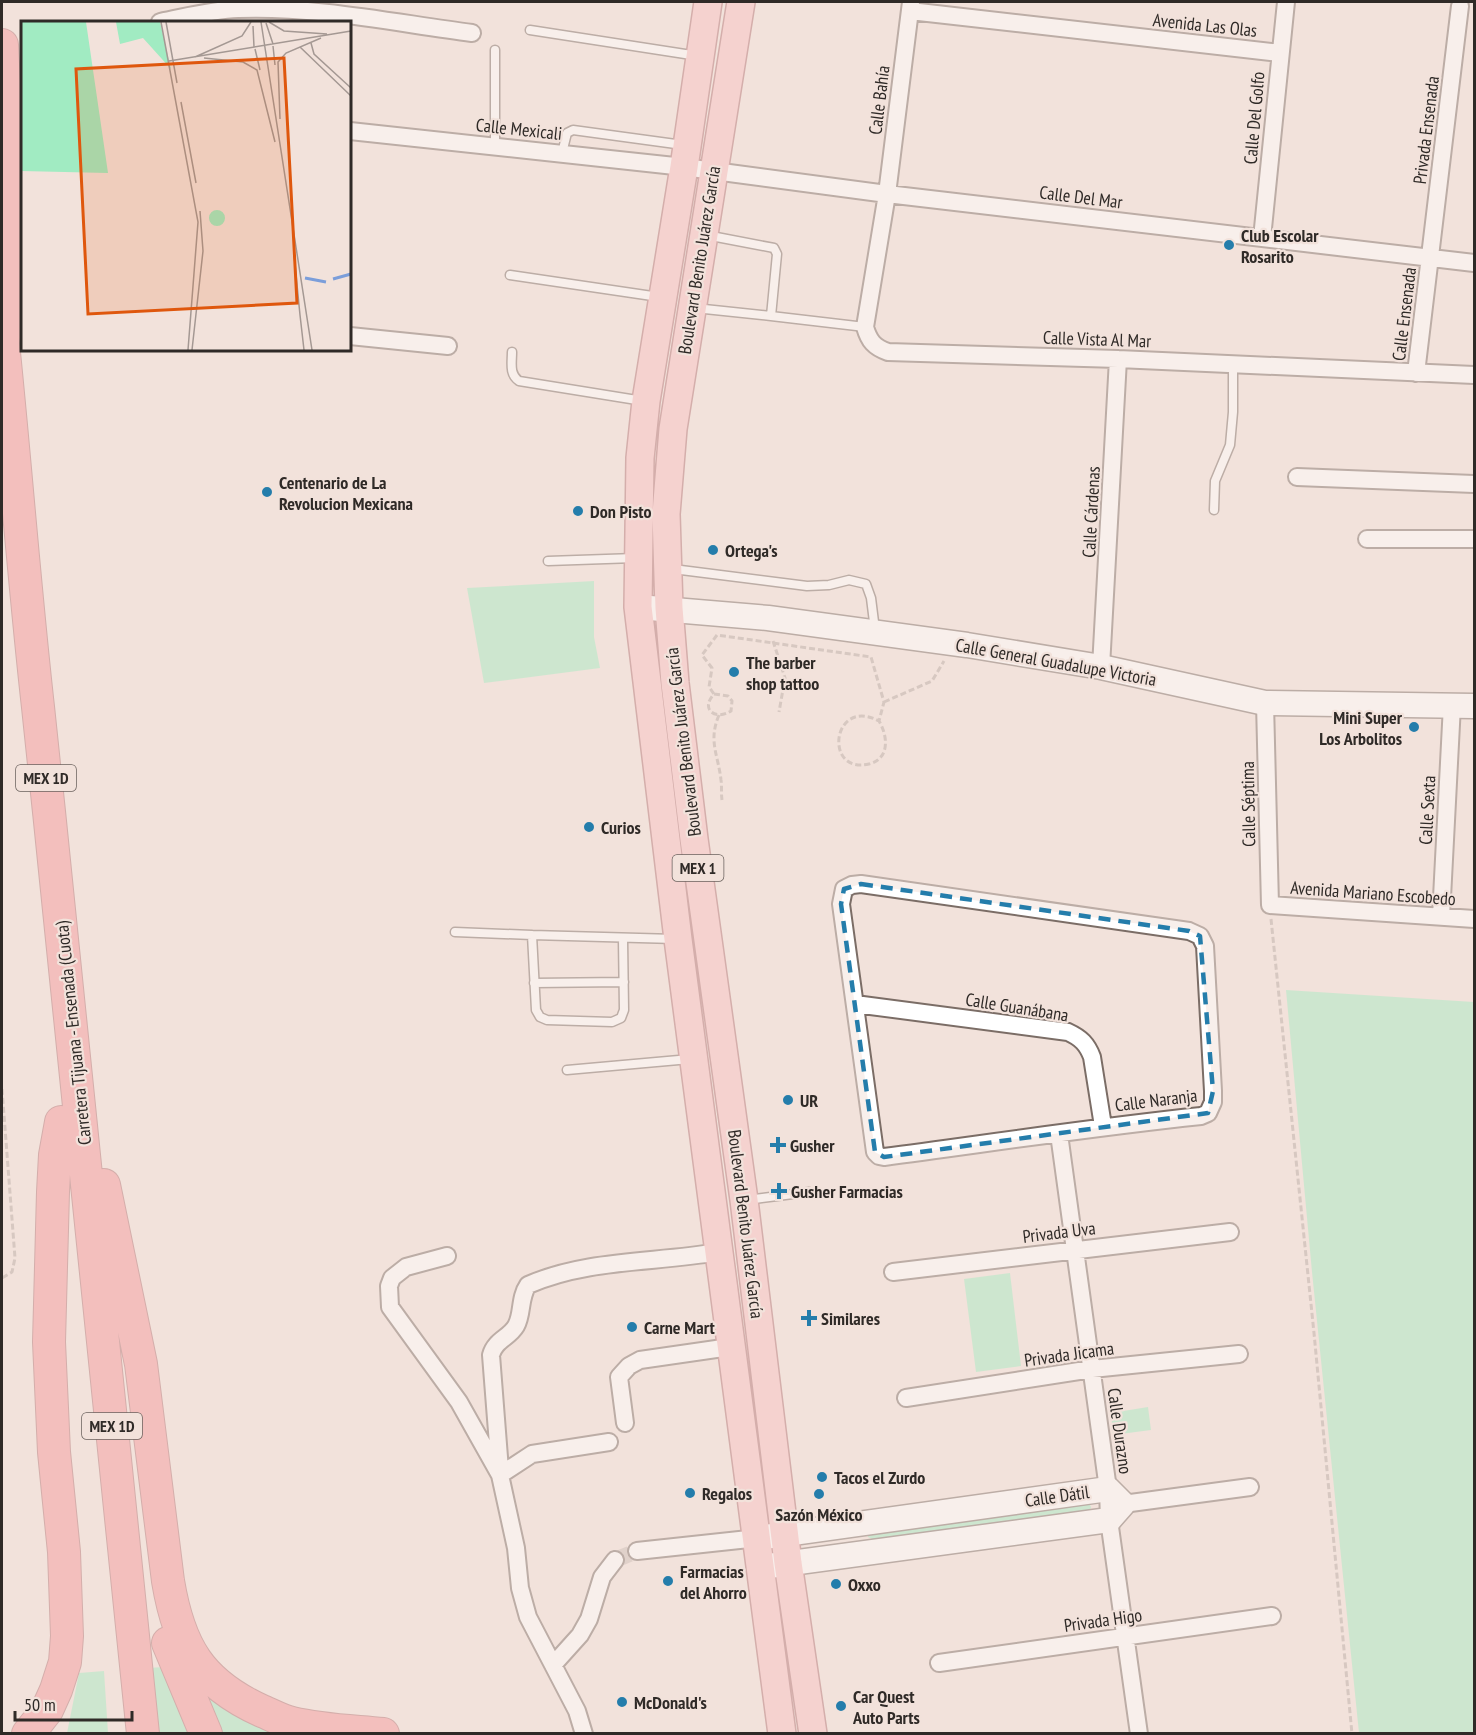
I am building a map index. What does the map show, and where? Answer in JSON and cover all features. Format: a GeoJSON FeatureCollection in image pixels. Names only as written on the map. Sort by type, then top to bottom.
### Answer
{"type":"FeatureCollection","features":[{"type":"Feature","properties":{"kind":"highway","name":"Carretera Tijuana - Ensenada (Cuota)"},"geometry":{"type":"LineString","coordinates":[[2,45],[14,270],[2,338],[38,705],[124,1734]]}},
{"type":"Feature","properties":{"kind":"highway","name":"Carretera Tijuana - Ensenada (Cuota)"},"geometry":{"type":"LineString","coordinates":[[2,554],[72,1121],[91,1223],[143,1734]]}},
{"type":"Feature","properties":{"kind":"highway"},"geometry":{"type":"LineString","coordinates":[[27,1734],[47,1710],[56,1690],[65,1662],[67,1636],[64,1552],[54,1452],[49,1342],[55,1155],[72,1121],[91,1138],[103,1178],[141,1364],[171,1599],[183,1638],[195,1661],[209,1678],[245,1703],[289,1723],[383,1734]]}},
{"type":"Feature","properties":{"kind":"highway"},"geometry":{"type":"LineString","coordinates":[[127,1295],[161,1618],[169,1646],[206,1734]]}},
{"type":"Feature","properties":{"kind":"highway"},"geometry":{"type":"LineString","coordinates":[[49,1342],[58,1387],[69,1513],[75,1621],[73,1660],[59,1734]]}},
{"type":"Feature","properties":{"kind":"main road","name":"Boulevard Benito Juárez García"},"geometry":{"type":"LineString","coordinates":[[708,2],[646,401],[640,458],[638,607],[693,1058],[782,1734]]}},
{"type":"Feature","properties":{"kind":"main road","name":"Boulevard Benito Juárez García"},"geometry":{"type":"LineString","coordinates":[[741,2],[712,171],[673,429],[666,514],[669,608],[675,683],[694,839],[744,1200],[784,1535],[813,1734]]}},
{"type":"Feature","properties":{"kind":"street","name":"Calle Del Golfo"},"geometry":{"type":"LineString","coordinates":[[1262,238],[1286,2]]}},
{"type":"Feature","properties":{"kind":"street","name":"Avenida Las Olas"},"geometry":{"type":"LineString","coordinates":[[911,6],[1280,53]]}},
{"type":"Feature","properties":{"kind":"street","name":"Calle Bahía"},"geometry":{"type":"LineString","coordinates":[[887,194],[911,6]]}},
{"type":"Feature","properties":{"kind":"street","name":"Privada Ensenada"},"geometry":{"type":"LineString","coordinates":[[1430,259],[1460,6]]}},
{"type":"Feature","properties":{"kind":"street"},"geometry":{"type":"LineString","coordinates":[[164,21],[208,11],[237,9],[317,12],[472,33]]}},
{"type":"Feature","properties":{"kind":"street","name":"Calle Mexicali"},"geometry":{"type":"LineString","coordinates":[[351,130],[562,153],[685,156]]}},
{"type":"Feature","properties":{"kind":"street","name":"Calle Del Mar"},"geometry":{"type":"LineString","coordinates":[[685,156],[712,171],[887,194],[1474,263]]}},
{"type":"Feature","properties":{"kind":"street"},"geometry":{"type":"LineString","coordinates":[[865,327],[887,194]]}},
{"type":"Feature","properties":{"kind":"street","name":"Calle Ensenada"},"geometry":{"type":"LineString","coordinates":[[1416,373],[1430,259]]}},
{"type":"Feature","properties":{"kind":"street","name":"Calle Vista Al Mar"},"geometry":{"type":"LineString","coordinates":[[865,327],[868,338],[875,347],[888,352],[1119,359],[1474,375]]}},
{"type":"Feature","properties":{"kind":"street"},"geometry":{"type":"LineString","coordinates":[[351,336],[448,346]]}},
{"type":"Feature","properties":{"kind":"street","name":"Calle Cárdenas"},"geometry":{"type":"LineString","coordinates":[[1101,667],[1119,359]]}},
{"type":"Feature","properties":{"kind":"street"},"geometry":{"type":"LineString","coordinates":[[1297,477],[1474,484]]}},
{"type":"Feature","properties":{"kind":"street"},"geometry":{"type":"LineString","coordinates":[[1367,539],[1474,539]]}},
{"type":"Feature","properties":{"kind":"street","name":"Calle General Guadalupe Victoria"},"geometry":{"type":"LineString","coordinates":[[638,607],[768,618],[967,645],[1101,667],[1265,703],[1463,706]]}},
{"type":"Feature","properties":{"kind":"street","name":"Calle Séptima"},"geometry":{"type":"LineString","coordinates":[[1265,703],[1270,905]]}},
{"type":"Feature","properties":{"kind":"street","name":"Calle Sexta"},"geometry":{"type":"LineString","coordinates":[[1441,917],[1463,706]]}},
{"type":"Feature","properties":{"kind":"street","name":"Calle Naranja"},"geometry":{"type":"LineString","coordinates":[[861,884],[1189,931],[1200,936],[1204,946],[1213,1091],[1211,1108],[1208,1113],[1201,1116],[1103,1126],[1059,1134],[879,1156],[875,1152],[855,1004],[841,904],[844,889],[852,885],[861,884]]}},
{"type":"Feature","properties":{"kind":"street","name":"Avenida Mariano Escobedo"},"geometry":{"type":"LineString","coordinates":[[1270,905],[1474,919]]}},
{"type":"Feature","properties":{"kind":"street","name":"Calle Guanábana"},"geometry":{"type":"LineString","coordinates":[[855,1004],[1068,1032],[1081,1038],[1092,1057],[1103,1126]]}},
{"type":"Feature","properties":{"kind":"street","name":"Calle Durazno"},"geometry":{"type":"LineString","coordinates":[[1059,1134],[1113,1504],[1126,1637],[1139,1734]]}},
{"type":"Feature","properties":{"kind":"street","name":"Privada Uva"},"geometry":{"type":"LineString","coordinates":[[893,1272],[1230,1232]]}},
{"type":"Feature","properties":{"kind":"street"},"geometry":{"type":"LineString","coordinates":[[584,1734],[577,1711],[528,1617],[520,1588],[516,1548],[500,1475],[492,1355],[495,1346],[516,1326],[521,1300],[528,1285],[545,1277],[576,1269],[718,1252]]}},
{"type":"Feature","properties":{"kind":"street"},"geometry":{"type":"LineString","coordinates":[[447,1256],[406,1267],[392,1278],[389,1286],[390,1307],[459,1402],[500,1475]]}},
{"type":"Feature","properties":{"kind":"street"},"geometry":{"type":"LineString","coordinates":[[625,1423],[619,1377],[629,1366],[640,1360],[730,1347]]}},
{"type":"Feature","properties":{"kind":"street","name":"Privada Jicama"},"geometry":{"type":"LineString","coordinates":[[906,1398],[1092,1370],[1239,1354]]}},
{"type":"Feature","properties":{"kind":"street"},"geometry":{"type":"LineString","coordinates":[[500,1475],[532,1454],[609,1442]]}},
{"type":"Feature","properties":{"kind":"street"},"geometry":{"type":"LineString","coordinates":[[1113,1504],[1250,1487]]}},
{"type":"Feature","properties":{"kind":"street","name":"Calle Dátil"},"geometry":{"type":"LineString","coordinates":[[758,1538],[864,1524],[1113,1504]]}},
{"type":"Feature","properties":{"kind":"street","name":"Calle Dátil"},"geometry":{"type":"LineString","coordinates":[[761,1567],[867,1554],[1113,1504]]}},
{"type":"Feature","properties":{"kind":"street"},"geometry":{"type":"LineString","coordinates":[[864,1524],[867,1554]]}},
{"type":"Feature","properties":{"kind":"street"},"geometry":{"type":"LineString","coordinates":[[637,1551],[758,1538]]}},
{"type":"Feature","properties":{"kind":"street"},"geometry":{"type":"LineString","coordinates":[[553,1665],[580,1635],[589,1619],[602,1577],[615,1560]]}},
{"type":"Feature","properties":{"kind":"street","name":"Privada Higo"},"geometry":{"type":"LineString","coordinates":[[939,1663],[1272,1616]]}},
{"type":"Feature","properties":{"kind":"lane"},"geometry":{"type":"LineString","coordinates":[[530,30],[699,56]]}},
{"type":"Feature","properties":{"kind":"lane"},"geometry":{"type":"LineString","coordinates":[[495,50],[495,146]]}},
{"type":"Feature","properties":{"kind":"lane"},"geometry":{"type":"LineString","coordinates":[[562,153],[567,133],[573,130],[685,156]]}},
{"type":"Feature","properties":{"kind":"lane"},"geometry":{"type":"LineString","coordinates":[[703,234],[774,248],[777,254],[771,316]]}},
{"type":"Feature","properties":{"kind":"lane"},"geometry":{"type":"LineString","coordinates":[[510,275],[662,297]]}},
{"type":"Feature","properties":{"kind":"lane"},"geometry":{"type":"LineString","coordinates":[[691,307],[865,327]]}},
{"type":"Feature","properties":{"kind":"lane"},"geometry":{"type":"LineString","coordinates":[[512,352],[513,376],[519,381],[646,401]]}},
{"type":"Feature","properties":{"kind":"lane"},"geometry":{"type":"LineString","coordinates":[[1214,510],[1215,481],[1230,445],[1233,364]]}},
{"type":"Feature","properties":{"kind":"lane"},"geometry":{"type":"LineString","coordinates":[[548,561],[638,558]]}},
{"type":"Feature","properties":{"kind":"lane"},"geometry":{"type":"LineString","coordinates":[[668,569],[807,586],[829,585],[849,580],[866,584],[872,598],[876,633]]}},
{"type":"Feature","properties":{"kind":"lane"},"geometry":{"type":"LineString","coordinates":[[455,932],[678,939]]}},
{"type":"Feature","properties":{"kind":"lane"},"geometry":{"type":"LineString","coordinates":[[531,935],[537,1014],[543,1020],[617,1021],[623,1014],[623,939]]}},
{"type":"Feature","properties":{"kind":"lane"},"geometry":{"type":"LineString","coordinates":[[534,983],[624,982]]}},
{"type":"Feature","properties":{"kind":"lane"},"geometry":{"type":"LineString","coordinates":[[567,1070],[693,1058]]}},
{"type":"Feature","properties":{"kind":"lane"},"geometry":{"type":"LineString","coordinates":[[744,1200],[809,1192]]}},
{"type":"Feature","properties":{"kind":"path"},"geometry":{"type":"LineString","coordinates":[[768,618],[784,678],[779,712]]}},
{"type":"Feature","properties":{"kind":"path"},"geometry":{"type":"LineString","coordinates":[[714,694],[708,702],[711,712],[719,715],[731,711],[732,701],[728,696],[714,694],[709,687],[712,668],[702,656],[717,635],[871,657],[884,702],[879,721],[886,737],[884,753],[878,760],[861,764],[851,762],[844,757],[839,749],[838,738],[846,722],[862,717],[879,721]]}},
{"type":"Feature","properties":{"kind":"path"},"geometry":{"type":"LineString","coordinates":[[884,702],[932,681],[948,654],[967,645]]}},
{"type":"Feature","properties":{"kind":"path"},"geometry":{"type":"LineString","coordinates":[[719,715],[714,728],[713,741],[722,800]]}},
{"type":"Feature","properties":{"kind":"path"},"geometry":{"type":"LineString","coordinates":[[1270,905],[1352,1734]]}},
{"type":"Feature","properties":{"kind":"path"},"geometry":{"type":"LineString","coordinates":[[2,1089],[15,1258],[12,1272],[2,1278]]}},
{"type":"Feature","properties":{"kind":"highlighted area"},"geometry":{"type":"Polygon","coordinates":[[[861,884],[1189,931],[1200,936],[1213,1091],[1208,1113],[884,1157],[875,1152],[841,904],[844,889],[861,884]]]}},
{"type":"Feature","properties":{"kind":"green space"},"geometry":{"type":"Polygon","coordinates":[[[594,581],[594,637],[600,668],[484,683],[467,588],[594,581]]]}},
{"type":"Feature","properties":{"kind":"green space"},"geometry":{"type":"Polygon","coordinates":[[[1286,990],[1474,1002],[1474,1733],[1359,1733],[1286,990]]]}},
{"type":"Feature","properties":{"kind":"green space"},"geometry":{"type":"Polygon","coordinates":[[[1010,1273],[1021,1366],[976,1372],[964,1279],[1010,1273]]]}},
{"type":"Feature","properties":{"kind":"green space"},"geometry":{"type":"Polygon","coordinates":[[[1148,1407],[1151,1430],[1113,1435],[1111,1413],[1148,1407]]]}},
{"type":"Feature","properties":{"kind":"green space"},"geometry":{"type":"Polygon","coordinates":[[[1087,1499],[1091,1507],[1089,1513],[877,1541],[868,1537],[867,1530],[1087,1499]]]}},
{"type":"Feature","properties":{"kind":"green space"},"geometry":{"type":"Polygon","coordinates":[[[166,1667],[194,1733],[153,1733],[146,1668],[166,1667]]]}},
{"type":"Feature","properties":{"kind":"green space"},"geometry":{"type":"Polygon","coordinates":[[[104,1671],[108,1733],[67,1733],[79,1673],[104,1671]]]}},
{"type":"Feature","properties":{"kind":"green space"},"geometry":{"type":"Polygon","coordinates":[[[196,1680],[277,1733],[212,1733],[196,1680]]]}},
{"type":"Feature","properties":{"kind":"tunnel"},"geometry":{"type":"LineString","coordinates":[[615,1560],[637,1551]]}},
{"type":"Feature","properties":{"kind":"place","name":"Club Escolar Rosarito"},"geometry":{"type":"Point","coordinates":[1229,245]}},
{"type":"Feature","properties":{"kind":"place","name":"Centenario de La Revolucion Mexicana"},"geometry":{"type":"Point","coordinates":[267,492]}},
{"type":"Feature","properties":{"kind":"place","name":"Don Pisto"},"geometry":{"type":"Point","coordinates":[578,511]}},
{"type":"Feature","properties":{"kind":"place","name":"Ortega's"},"geometry":{"type":"Point","coordinates":[713,550]}},
{"type":"Feature","properties":{"kind":"place","name":"The barber shop tattoo"},"geometry":{"type":"Point","coordinates":[734,672]}},
{"type":"Feature","properties":{"kind":"place","name":"Mini Super Los Arbolitos"},"geometry":{"type":"Point","coordinates":[1414,727]}},
{"type":"Feature","properties":{"kind":"place","name":"Curios"},"geometry":{"type":"Point","coordinates":[589,827]}},
{"type":"Feature","properties":{"kind":"place","name":"UR"},"geometry":{"type":"Point","coordinates":[788,1100]}},
{"type":"Feature","properties":{"kind":"place","name":"Gusher"},"geometry":{"type":"Point","coordinates":[778,1145]}},
{"type":"Feature","properties":{"kind":"place","name":"Gusher Farmacias"},"geometry":{"type":"Point","coordinates":[779,1191]}},
{"type":"Feature","properties":{"kind":"place","name":"Similares"},"geometry":{"type":"Point","coordinates":[809,1318]}},
{"type":"Feature","properties":{"kind":"place","name":"Carne Mart"},"geometry":{"type":"Point","coordinates":[632,1327]}},
{"type":"Feature","properties":{"kind":"place","name":"Tacos el Zurdo"},"geometry":{"type":"Point","coordinates":[822,1477]}},
{"type":"Feature","properties":{"kind":"place","name":"Regalos"},"geometry":{"type":"Point","coordinates":[690,1493]}},
{"type":"Feature","properties":{"kind":"place","name":"Sazón México"},"geometry":{"type":"Point","coordinates":[819,1494]}},
{"type":"Feature","properties":{"kind":"place","name":"Farmacias del Ahorro"},"geometry":{"type":"Point","coordinates":[668,1581]}},
{"type":"Feature","properties":{"kind":"place","name":"Oxxo"},"geometry":{"type":"Point","coordinates":[836,1584]}},
{"type":"Feature","properties":{"kind":"place","name":"McDonald's"},"geometry":{"type":"Point","coordinates":[622,1702]}},
{"type":"Feature","properties":{"kind":"place","name":"Car Quest Auto Parts"},"geometry":{"type":"Point","coordinates":[841,1706]}}]}
